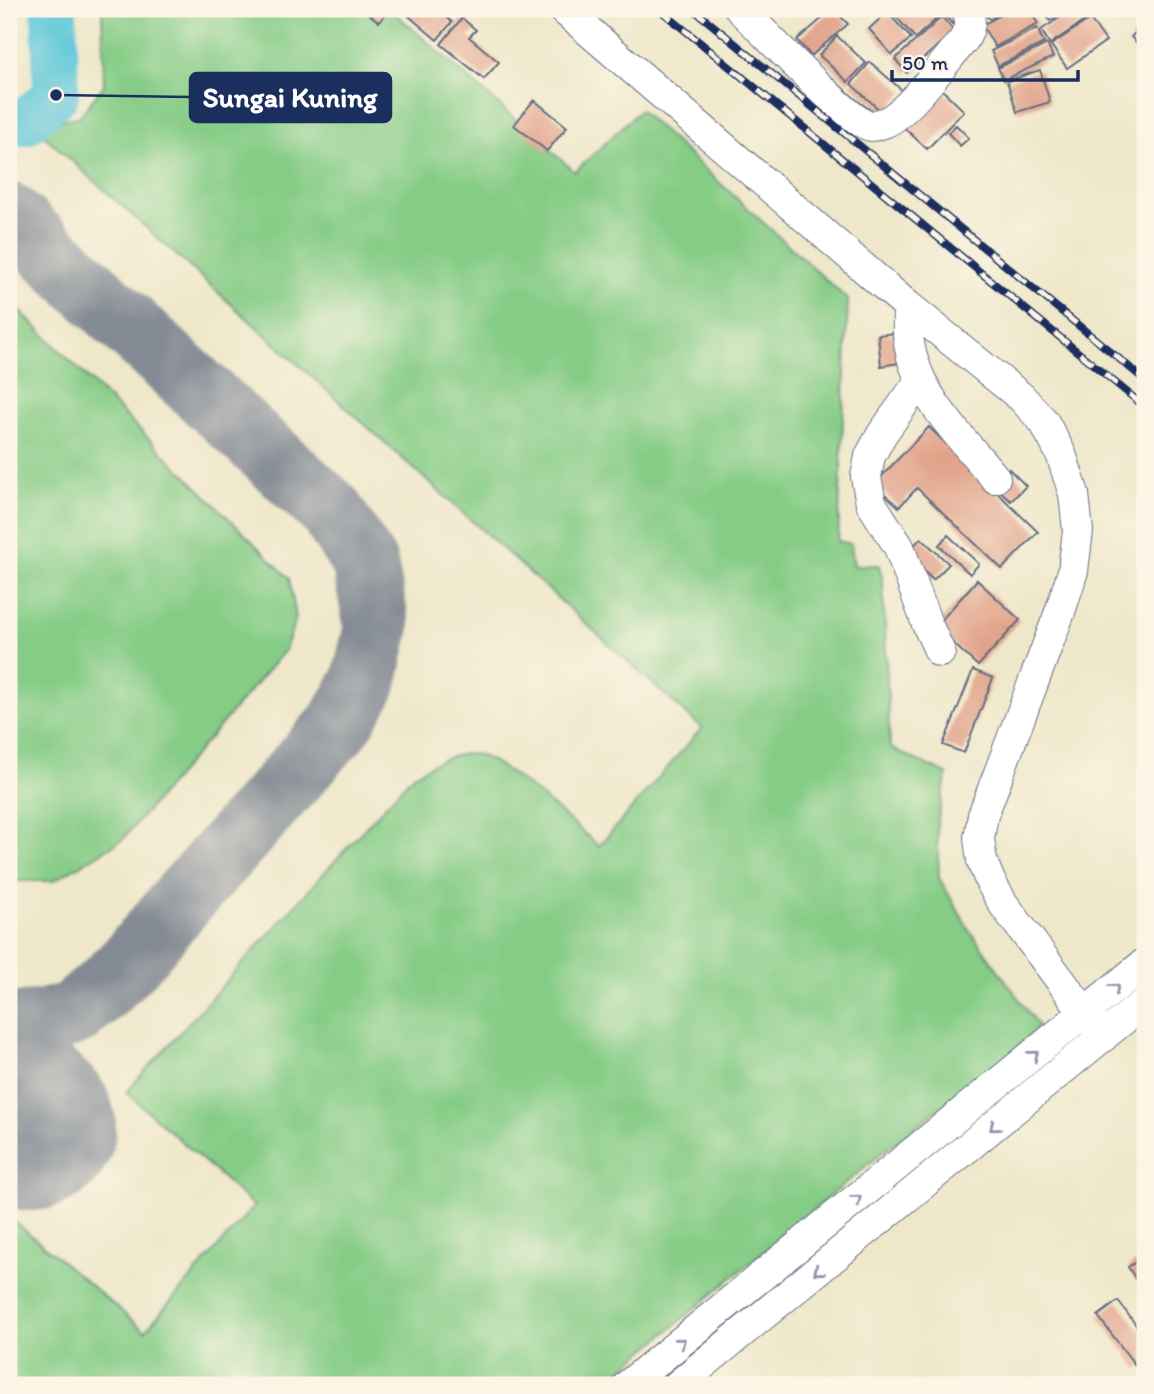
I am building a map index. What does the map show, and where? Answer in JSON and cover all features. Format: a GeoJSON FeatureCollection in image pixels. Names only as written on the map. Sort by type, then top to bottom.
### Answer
{"type":"FeatureCollection","features":[{"type":"Feature","properties":{"kind":"street"},"geometry":{"type":"LineString","coordinates":[[563,9],[908,306],[1021,397],[1044,422],[1061,454],[1074,494],[1078,531],[1073,571],[983,815],[979,838],[982,861],[1004,905],[1103,1037]]}},
{"type":"Feature","properties":{"kind":"street"},"geometry":{"type":"LineString","coordinates":[[740,9],[830,96],[862,123],[871,126],[886,122],[900,113],[963,41],[969,31],[971,18],[967,9]]}},
{"type":"Feature","properties":{"kind":"street"},"geometry":{"type":"LineString","coordinates":[[908,306],[909,343],[920,381],[944,416],[995,478]]}},
{"type":"Feature","properties":{"kind":"street"},"geometry":{"type":"LineString","coordinates":[[920,381],[882,434],[870,456],[866,477],[871,503],[899,547],[940,652]]}},
{"type":"Feature","properties":{"kind":"street"},"geometry":{"type":"LineString","coordinates":[[628,1385],[1145,962]]}},
{"type":"Feature","properties":{"kind":"street"},"geometry":{"type":"LineString","coordinates":[[678,1385],[1145,1002]]}},
{"type":"Feature","properties":{"kind":"green space"},"geometry":{"type":"Polygon","coordinates":[[[102,9],[390,9],[575,172],[640,110],[848,300],[838,541],[851,544],[854,566],[879,565],[883,582],[890,748],[947,774],[937,823],[939,878],[968,928],[1039,1027],[1011,1053],[883,1152],[603,1385],[9,1385],[9,1217],[145,1331],[254,1206],[126,1092],[412,776],[456,755],[472,754],[484,757],[518,778],[599,846],[702,728],[32,125],[79,117],[104,85],[102,9]]]}},
{"type":"Feature","properties":{"kind":"green space"},"geometry":{"type":"Polygon","coordinates":[[[9,300],[289,578],[296,618],[285,650],[122,840],[53,881],[9,881],[9,300]]]}},
{"type":"Feature","properties":{"kind":"building"},"geometry":{"type":"Polygon","coordinates":[[[363,9],[390,9],[379,22],[363,9]]]}},
{"type":"Feature","properties":{"kind":"building"},"geometry":{"type":"Polygon","coordinates":[[[437,9],[452,22],[437,40],[403,11],[437,9]]]}},
{"type":"Feature","properties":{"kind":"building"},"geometry":{"type":"Polygon","coordinates":[[[833,9],[848,24],[811,56],[797,40],[833,9]]]}},
{"type":"Feature","properties":{"kind":"building"},"geometry":{"type":"Polygon","coordinates":[[[889,9],[935,9],[941,15],[915,38],[889,9]]]}},
{"type":"Feature","properties":{"kind":"building"},"geometry":{"type":"Polygon","coordinates":[[[939,9],[958,9],[963,14],[952,24],[939,9]]]}},
{"type":"Feature","properties":{"kind":"building"},"geometry":{"type":"Polygon","coordinates":[[[981,9],[1005,9],[990,20],[981,9]]]}},
{"type":"Feature","properties":{"kind":"building"},"geometry":{"type":"Polygon","coordinates":[[[1012,9],[1029,9],[1038,24],[995,47],[982,25],[1012,9]]]}},
{"type":"Feature","properties":{"kind":"building"},"geometry":{"type":"Polygon","coordinates":[[[1041,9],[1069,9],[1050,21],[1041,9]]]}},
{"type":"Feature","properties":{"kind":"building"},"geometry":{"type":"Polygon","coordinates":[[[1073,9],[1093,9],[1096,13],[1050,44],[1041,30],[1073,9]]]}},
{"type":"Feature","properties":{"kind":"building"},"geometry":{"type":"Polygon","coordinates":[[[887,12],[911,38],[892,55],[869,29],[887,12]]]}},
{"type":"Feature","properties":{"kind":"building"},"geometry":{"type":"Polygon","coordinates":[[[942,17],[954,31],[907,73],[895,59],[942,17]]]}},
{"type":"Feature","properties":{"kind":"building"},"geometry":{"type":"Polygon","coordinates":[[[462,18],[476,30],[469,37],[499,62],[484,79],[441,44],[462,18]]]}},
{"type":"Feature","properties":{"kind":"building"},"geometry":{"type":"Polygon","coordinates":[[[1090,19],[1106,41],[1067,68],[1051,45],[1090,19]]]}},
{"type":"Feature","properties":{"kind":"building"},"geometry":{"type":"Polygon","coordinates":[[[1145,23],[1145,51],[1131,37],[1145,23]]]}},
{"type":"Feature","properties":{"kind":"building"},"geometry":{"type":"Polygon","coordinates":[[[1037,28],[1044,43],[998,66],[991,51],[1037,28]]]}},
{"type":"Feature","properties":{"kind":"building"},"geometry":{"type":"Polygon","coordinates":[[[837,36],[866,63],[848,82],[819,55],[837,36]]]}},
{"type":"Feature","properties":{"kind":"building"},"geometry":{"type":"Polygon","coordinates":[[[1047,44],[1053,57],[1004,80],[998,68],[1047,44]]]}},
{"type":"Feature","properties":{"kind":"building"},"geometry":{"type":"Polygon","coordinates":[[[870,62],[904,92],[884,114],[851,84],[870,62]]]}},
{"type":"Feature","properties":{"kind":"building"},"geometry":{"type":"Polygon","coordinates":[[[1040,70],[1050,102],[1017,112],[1007,81],[1040,70]]]}},
{"type":"Feature","properties":{"kind":"building"},"geometry":{"type":"Polygon","coordinates":[[[936,84],[964,111],[927,149],[899,123],[936,84]]]}},
{"type":"Feature","properties":{"kind":"building"},"geometry":{"type":"Polygon","coordinates":[[[534,100],[567,127],[547,151],[514,125],[534,100]]]}},
{"type":"Feature","properties":{"kind":"building"},"geometry":{"type":"Polygon","coordinates":[[[956,125],[969,138],[960,146],[948,133],[956,125]]]}},
{"type":"Feature","properties":{"kind":"building"},"geometry":{"type":"Polygon","coordinates":[[[896,333],[899,363],[881,366],[878,335],[896,333]]]}},
{"type":"Feature","properties":{"kind":"building"},"geometry":{"type":"Polygon","coordinates":[[[929,427],[1038,532],[1002,569],[917,488],[899,507],[874,484],[929,427]]]}},
{"type":"Feature","properties":{"kind":"building"},"geometry":{"type":"Polygon","coordinates":[[[1009,469],[1026,486],[1011,501],[994,485],[1009,469]]]}},
{"type":"Feature","properties":{"kind":"building"},"geometry":{"type":"Polygon","coordinates":[[[948,535],[979,564],[970,574],[939,545],[948,535]]]}},
{"type":"Feature","properties":{"kind":"building"},"geometry":{"type":"Polygon","coordinates":[[[921,538],[949,564],[933,580],[906,554],[921,538]]]}},
{"type":"Feature","properties":{"kind":"building"},"geometry":{"type":"Polygon","coordinates":[[[977,580],[1020,620],[978,666],[935,627],[977,580]]]}},
{"type":"Feature","properties":{"kind":"building"},"geometry":{"type":"Polygon","coordinates":[[[973,670],[993,678],[964,753],[943,745],[973,670]]]}},
{"type":"Feature","properties":{"kind":"building"},"geometry":{"type":"Polygon","coordinates":[[[1144,1257],[1145,1259],[1145,1294],[1128,1267],[1144,1257]]]}},
{"type":"Feature","properties":{"kind":"building"},"geometry":{"type":"Polygon","coordinates":[[[1118,1301],[1145,1337],[1145,1363],[1138,1369],[1098,1316],[1118,1301]]]}},
{"type":"Feature","properties":{"kind":"waterway"},"geometry":{"type":"LineString","coordinates":[[24,123],[56,95],[54,9]]}},
{"type":"Feature","properties":{"kind":"taxiway"},"geometry":{"type":"LineString","coordinates":[[9,215],[330,510],[365,564],[377,626],[364,683],[339,725],[130,962],[73,1014],[44,1022],[9,1026]]}},
{"type":"Feature","properties":{"kind":"runway"},"geometry":{"type":"LineString","coordinates":[[9,1106],[32,1127]]}},
{"type":"Feature","properties":{"kind":"railway"},"geometry":{"type":"LineString","coordinates":[[659,9],[1145,407]]}},
{"type":"Feature","properties":{"kind":"railway"},"geometry":{"type":"LineString","coordinates":[[693,9],[1145,380]]}},
{"type":"Feature","properties":{"kind":"place","name":"Sungai Kuning"},"geometry":{"type":"Point","coordinates":[56,95]}}]}
